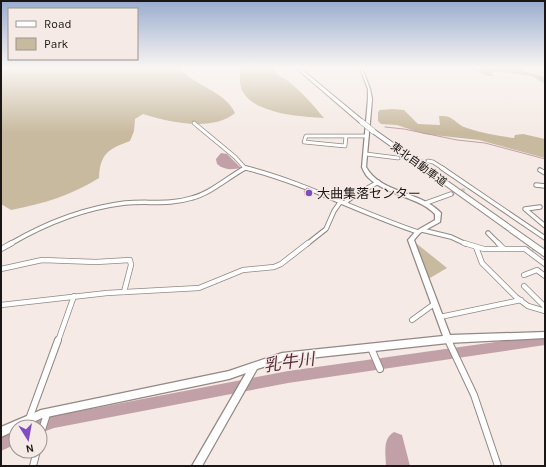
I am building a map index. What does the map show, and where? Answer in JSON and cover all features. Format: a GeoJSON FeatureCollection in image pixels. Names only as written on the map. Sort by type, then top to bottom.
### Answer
{"type":"FeatureCollection","features":[{"type":"Feature","properties":{"kind":"highway","name":"東北自動車道"},"geometry":{"type":"LineString","coordinates":[[325,90],[374,129],[545,248]]}},
{"type":"Feature","properties":{"kind":"highway","name":"東北自動車道"},"geometry":{"type":"LineString","coordinates":[[326,90],[363,121]]}},
{"type":"Feature","properties":{"kind":"highway","name":"東北自動車道"},"geometry":{"type":"LineString","coordinates":[[374,129],[435,177],[545,254]]}},
{"type":"Feature","properties":{"kind":"street"},"geometry":{"type":"LineString","coordinates":[[369,90],[370,94],[366,172],[378,182],[432,206],[439,217],[438,221],[420,231],[411,240],[434,304],[474,395],[498,466]]}},
{"type":"Feature","properties":{"kind":"street"},"geometry":{"type":"LineString","coordinates":[[194,123],[235,157],[245,168],[269,174],[343,202],[379,219],[420,231],[451,237],[476,247],[525,249],[545,264]]}},
{"type":"Feature","properties":{"kind":"street"},"geometry":{"type":"LineString","coordinates":[[346,136],[344,146],[304,142],[306,136],[346,136],[367,136]]}},
{"type":"Feature","properties":{"kind":"street"},"geometry":{"type":"LineString","coordinates":[[366,154],[398,158]]}},
{"type":"Feature","properties":{"kind":"street"},"geometry":{"type":"LineString","coordinates":[[428,161],[433,162],[468,189],[545,238]]}},
{"type":"Feature","properties":{"kind":"street"},"geometry":{"type":"LineString","coordinates":[[1,249],[63,217],[93,208],[128,203],[176,203],[192,199],[212,190],[230,176],[245,168]]}},
{"type":"Feature","properties":{"kind":"street"},"geometry":{"type":"LineString","coordinates":[[540,170],[545,173]]}},
{"type":"Feature","properties":{"kind":"street"},"geometry":{"type":"LineString","coordinates":[[1,305],[74,296],[199,288],[243,270],[266,268],[281,264],[326,229],[334,211],[343,202],[350,197],[358,195],[378,182]]}},
{"type":"Feature","properties":{"kind":"street"},"geometry":{"type":"LineString","coordinates":[[536,185],[545,186]]}},
{"type":"Feature","properties":{"kind":"street"},"geometry":{"type":"LineString","coordinates":[[426,203],[451,194]]}},
{"type":"Feature","properties":{"kind":"street"},"geometry":{"type":"LineString","coordinates":[[540,207],[525,209],[545,226]]}},
{"type":"Feature","properties":{"kind":"street"},"geometry":{"type":"LineString","coordinates":[[488,233],[504,249]]}},
{"type":"Feature","properties":{"kind":"street"},"geometry":{"type":"LineString","coordinates":[[476,247],[482,263],[521,300],[528,306],[545,311]]}},
{"type":"Feature","properties":{"kind":"street"},"geometry":{"type":"LineString","coordinates":[[1,269],[42,260],[96,262],[130,260],[131,265],[124,292]]}},
{"type":"Feature","properties":{"kind":"street"},"geometry":{"type":"LineString","coordinates":[[524,275],[536,270],[545,276]]}},
{"type":"Feature","properties":{"kind":"street"},"geometry":{"type":"LineString","coordinates":[[524,286],[545,307]]}},
{"type":"Feature","properties":{"kind":"street"},"geometry":{"type":"LineString","coordinates":[[29,419],[74,296]]}},
{"type":"Feature","properties":{"kind":"street"},"geometry":{"type":"LineString","coordinates":[[440,317],[521,300]]}},
{"type":"Feature","properties":{"kind":"street"},"geometry":{"type":"LineString","coordinates":[[412,320],[434,304]]}},
{"type":"Feature","properties":{"kind":"street"},"geometry":{"type":"LineString","coordinates":[[29,419],[47,413],[229,375],[282,357],[370,347],[545,335]]}},
{"type":"Feature","properties":{"kind":"street"},"geometry":{"type":"LineString","coordinates":[[370,347],[380,369]]}},
{"type":"Feature","properties":{"kind":"street"},"geometry":{"type":"LineString","coordinates":[[197,466],[255,366]]}},
{"type":"Feature","properties":{"kind":"street"},"geometry":{"type":"LineString","coordinates":[[45,419],[47,413]]}},
{"type":"Feature","properties":{"kind":"green space"},"geometry":{"type":"Polygon","coordinates":[[[1,90],[210,90],[224,99],[235,113],[226,119],[203,124],[190,124],[165,120],[143,114],[135,119],[134,131],[130,141],[111,150],[103,158],[99,178],[68,194],[34,205],[11,210],[1,204],[1,90]]]}},
{"type":"Feature","properties":{"kind":"green space"},"geometry":{"type":"Polygon","coordinates":[[[242,90],[298,90],[324,118],[300,116],[272,111],[259,106],[249,99],[242,90]]]}},
{"type":"Feature","properties":{"kind":"green space"},"geometry":{"type":"Polygon","coordinates":[[[380,110],[404,110],[418,124],[440,125],[439,116],[444,116],[451,118],[463,126],[484,133],[514,138],[515,135],[523,134],[545,139],[545,158],[479,140],[424,134],[397,125],[381,124],[378,121],[378,112],[380,110]]]}},
{"type":"Feature","properties":{"kind":"green space"},"geometry":{"type":"Polygon","coordinates":[[[417,244],[447,268],[430,278],[428,277],[415,246],[417,244]]]}},
{"type":"Feature","properties":{"kind":"shaded area"},"geometry":{"type":"Polygon","coordinates":[[[221,153],[227,154],[241,168],[228,169],[217,164],[216,159],[221,153]]]}},
{"type":"Feature","properties":{"kind":"shaded area"},"geometry":{"type":"Polygon","coordinates":[[[394,432],[402,435],[410,466],[386,466],[386,443],[390,435],[394,432]]]}},
{"type":"Feature","properties":{"kind":"building"},"geometry":{"type":"Polygon","coordinates":[[[307,188],[312,190],[309,194],[304,192],[307,188]]]}},
{"type":"Feature","properties":{"kind":"waterway"},"geometry":{"type":"LineString","coordinates":[[385,127],[404,129],[457,140],[485,143],[545,159]]}},
{"type":"Feature","properties":{"kind":"waterway","name":"乳牛川"},"geometry":{"type":"LineString","coordinates":[[48,424],[288,377],[545,340]]}},
{"type":"Feature","properties":{"kind":"waterway","name":"乳牛川"},"geometry":{"type":"LineString","coordinates":[[1,444],[8,441]]}},
{"type":"Feature","properties":{"kind":"tunnel"},"geometry":{"type":"LineString","coordinates":[[398,158],[428,161]]}},
{"type":"Feature","properties":{"kind":"tunnel"},"geometry":{"type":"LineString","coordinates":[[451,194],[466,189]]}},
{"type":"Feature","properties":{"kind":"tunnel"},"geometry":{"type":"LineString","coordinates":[[525,249],[545,249]]}},
{"type":"Feature","properties":{"kind":"place","name":"大曲集落センター"},"geometry":{"type":"Point","coordinates":[309,193]}}]}
